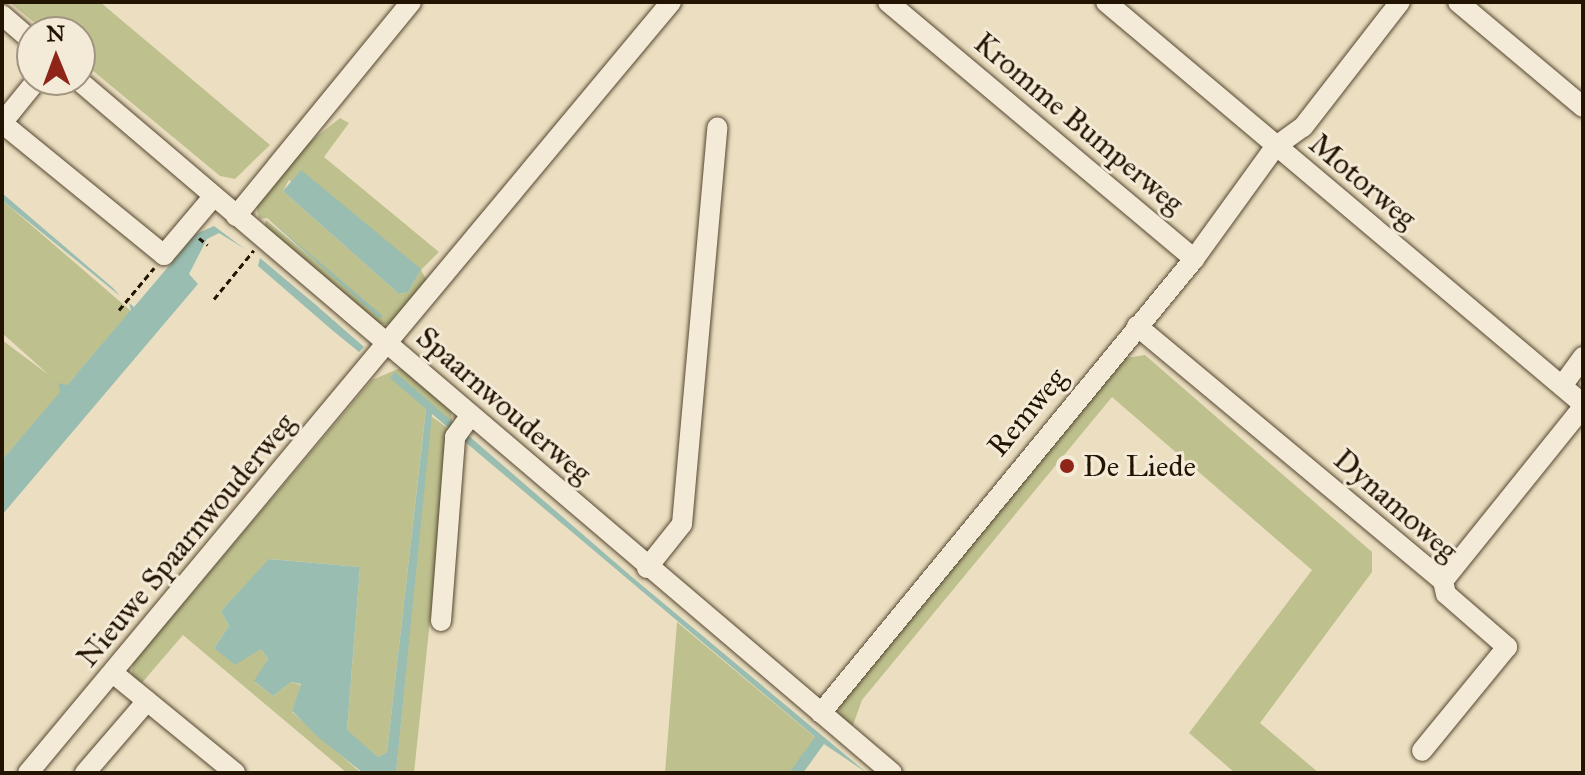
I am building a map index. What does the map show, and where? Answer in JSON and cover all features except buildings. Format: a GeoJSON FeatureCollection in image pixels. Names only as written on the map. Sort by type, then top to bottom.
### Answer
{"type":"FeatureCollection","features":[{"type":"Feature","properties":{"kind":"street"},"geometry":{"type":"LineString","coordinates":[[236,216],[411,2]]}},
{"type":"Feature","properties":{"kind":"street","name":"Nieuwe Spaarnwouderweg"},"geometry":{"type":"LineString","coordinates":[[28,773],[390,346],[671,2]]}},
{"type":"Feature","properties":{"kind":"street","name":"Kromme Bumperweg"},"geometry":{"type":"LineString","coordinates":[[888,2],[1194,259]]}},
{"type":"Feature","properties":{"kind":"street","name":"Motorweg"},"geometry":{"type":"LineString","coordinates":[[1106,2],[1583,406]]}},
{"type":"Feature","properties":{"kind":"street","name":"Remweg"},"geometry":{"type":"LineString","coordinates":[[821,713],[1194,259],[1275,147],[1303,127],[1400,2]]}},
{"type":"Feature","properties":{"kind":"street"},"geometry":{"type":"LineString","coordinates":[[1458,2],[1583,107]]}},
{"type":"Feature","properties":{"kind":"street"},"geometry":{"type":"LineString","coordinates":[[24,96],[2,123],[164,255],[213,197]]}},
{"type":"Feature","properties":{"kind":"street","name":"Spaarnwouderweg"},"geometry":{"type":"LineString","coordinates":[[96,96],[390,346],[463,426],[647,568],[892,773]]}},
{"type":"Feature","properties":{"kind":"street"},"geometry":{"type":"LineString","coordinates":[[647,568],[682,524],[717,128]]}},
{"type":"Feature","properties":{"kind":"street","name":"Dynamoweg"},"geometry":{"type":"LineString","coordinates":[[1127,337],[1443,581],[1446,594],[1507,647],[1422,751]]}},
{"type":"Feature","properties":{"kind":"street"},"geometry":{"type":"LineString","coordinates":[[1562,386],[1583,357]]}},
{"type":"Feature","properties":{"kind":"street"},"geometry":{"type":"LineString","coordinates":[[1443,581],[1583,406]]}},
{"type":"Feature","properties":{"kind":"street"},"geometry":{"type":"LineString","coordinates":[[441,621],[463,426]]}},
{"type":"Feature","properties":{"kind":"street"},"geometry":{"type":"LineString","coordinates":[[113,673],[235,773]]}},
{"type":"Feature","properties":{"kind":"street"},"geometry":{"type":"LineString","coordinates":[[85,773],[147,701]]}},
{"type":"Feature","properties":{"kind":"path"},"geometry":{"type":"LineString","coordinates":[[214,299],[264,240]]}},
{"type":"Feature","properties":{"kind":"path"},"geometry":{"type":"LineString","coordinates":[[119,310],[164,255]]}},
{"type":"Feature","properties":{"kind":"green space"},"geometry":{"type":"Polygon","coordinates":[[[9,2],[100,2],[270,145],[235,179],[220,176],[96,73],[96,16],[26,16],[9,2]]]}},
{"type":"Feature","properties":{"kind":"green space"},"geometry":{"type":"Polygon","coordinates":[[[340,118],[349,123],[324,157],[439,252],[421,270],[426,279],[439,275],[403,320],[380,324],[264,229],[266,220],[383,317],[267,218],[259,219],[256,205],[306,145],[340,118]],[[289,180],[283,191],[399,294],[408,292],[420,270],[289,180]]]}},
{"type":"Feature","properties":{"kind":"green space"},"geometry":{"type":"Polygon","coordinates":[[[2,200],[131,311],[2,460],[2,340],[49,375],[2,333],[2,200]]]}},
{"type":"Feature","properties":{"kind":"green space"},"geometry":{"type":"Polygon","coordinates":[[[1145,355],[1372,552],[1372,572],[1260,723],[1319,773],[1235,773],[1189,733],[1312,570],[1112,397],[862,700],[852,728],[839,716],[840,703],[1120,359],[1145,355]]]}},
{"type":"Feature","properties":{"kind":"green space"},"geometry":{"type":"Polygon","coordinates":[[[400,368],[451,410],[452,423],[394,373],[426,408],[387,752],[378,757],[347,731],[360,567],[270,559],[221,611],[229,626],[214,648],[261,649],[268,659],[255,682],[273,696],[291,682],[301,685],[292,712],[361,773],[347,773],[183,635],[140,685],[131,677],[133,663],[372,380],[400,368]]]}},
{"type":"Feature","properties":{"kind":"green space"},"geometry":{"type":"Polygon","coordinates":[[[431,416],[449,429],[441,515],[414,773],[396,773],[431,416]]]}},
{"type":"Feature","properties":{"kind":"green space"},"geometry":{"type":"Polygon","coordinates":[[[677,622],[817,739],[789,773],[665,773],[677,622]]]}},
{"type":"Feature","properties":{"kind":"water"},"geometry":{"type":"Polygon","coordinates":[[[301,170],[421,269],[408,292],[399,294],[283,191],[301,170]]]}},
{"type":"Feature","properties":{"kind":"water"},"geometry":{"type":"Polygon","coordinates":[[[2,193],[113,288],[120,296],[2,200],[2,193]]]}},
{"type":"Feature","properties":{"kind":"water"},"geometry":{"type":"Polygon","coordinates":[[[267,218],[323,265],[383,316],[379,318],[267,218]]]}},
{"type":"Feature","properties":{"kind":"water"},"geometry":{"type":"Polygon","coordinates":[[[214,226],[245,249],[219,233],[207,239],[189,274],[198,284],[2,515],[2,460],[60,392],[58,383],[67,385],[131,310],[129,303],[134,307],[196,234],[214,226]]]}},
{"type":"Feature","properties":{"kind":"water"},"geometry":{"type":"Polygon","coordinates":[[[260,258],[364,347],[359,352],[332,330],[258,266],[260,258]]]}},
{"type":"Feature","properties":{"kind":"water"},"geometry":{"type":"Polygon","coordinates":[[[395,372],[632,577],[867,773],[824,744],[803,773],[789,773],[815,737],[432,414],[396,773],[363,773],[318,737],[292,711],[301,684],[291,682],[273,696],[254,681],[268,659],[261,649],[235,665],[214,648],[229,626],[221,611],[269,559],[360,567],[347,730],[378,757],[387,752],[426,409],[390,378],[395,372]]]}},
{"type":"Feature","properties":{"kind":"place","name":"De Liede"},"geometry":{"type":"Point","coordinates":[1067,466]}}]}
